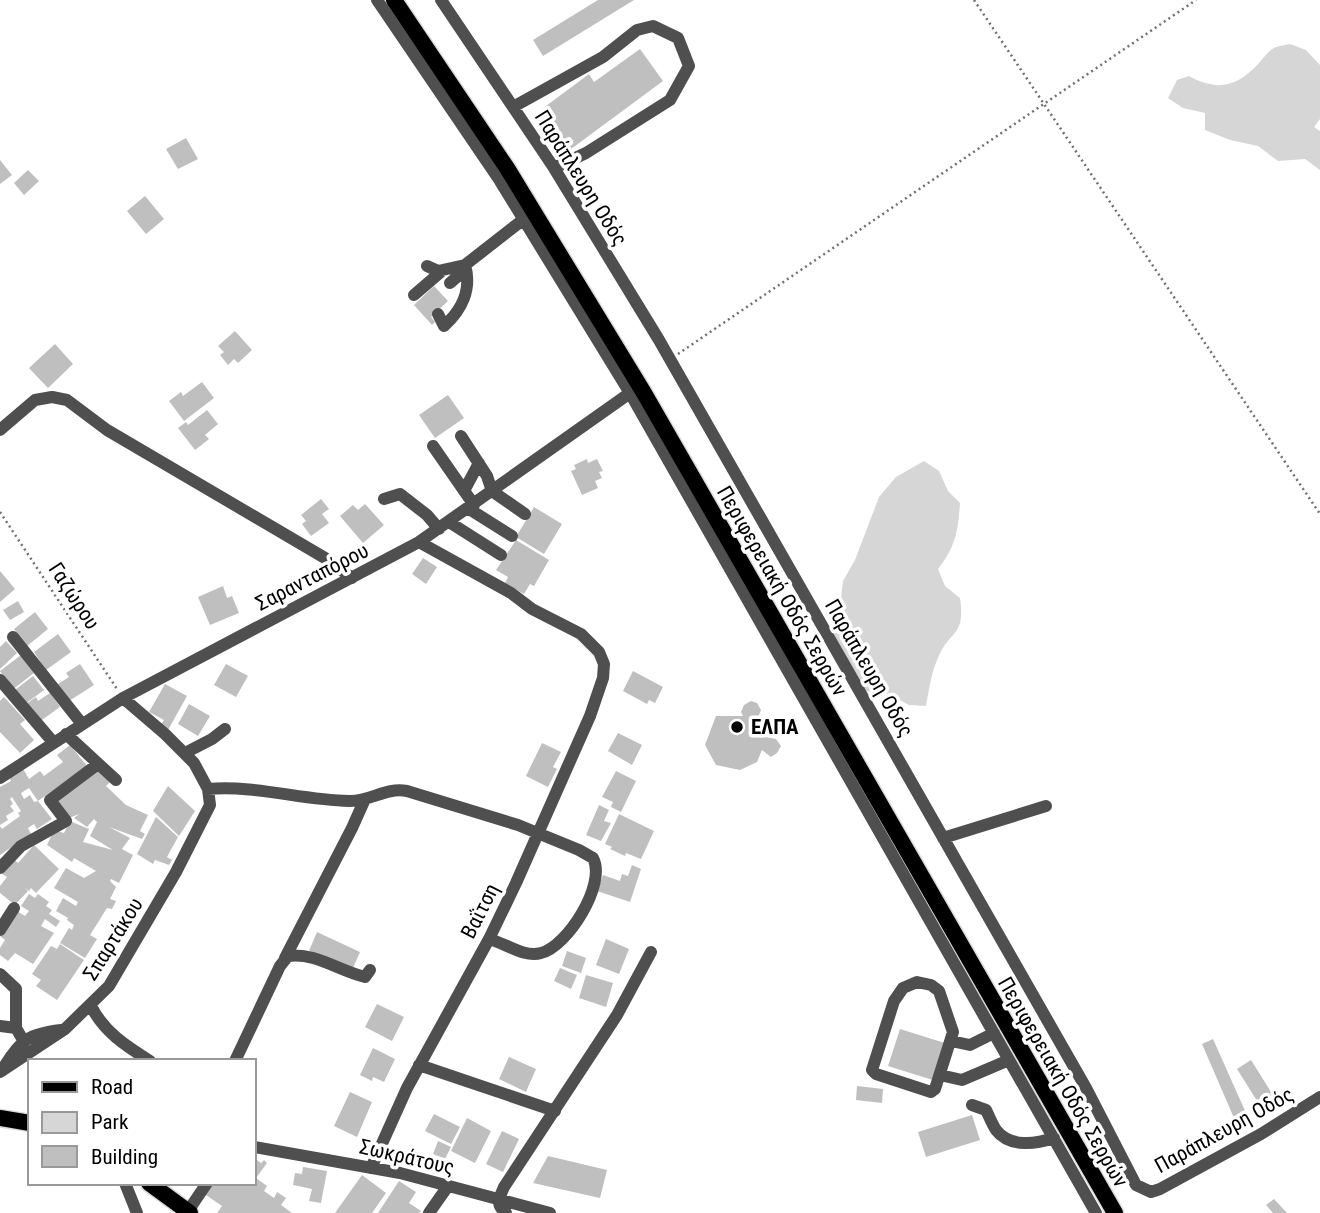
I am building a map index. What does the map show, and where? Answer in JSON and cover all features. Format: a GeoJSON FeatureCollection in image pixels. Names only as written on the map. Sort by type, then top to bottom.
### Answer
{"type":"FeatureCollection","features":[{"type":"Feature","properties":{"kind":"main road","name":"Περιφερειακή Οδός Σερρών"},"geometry":{"type":"LineString","coordinates":[[394,0],[506,168],[644,393],[1115,1213]]}},
{"type":"Feature","properties":{"kind":"main road"},"geometry":{"type":"LineString","coordinates":[[0,1118],[28,1123]]}},
{"type":"Feature","properties":{"kind":"main road"},"geometry":{"type":"LineString","coordinates":[[152,1185],[189,1212]]}},
{"type":"Feature","properties":{"kind":"street"},"geometry":{"type":"LineString","coordinates":[[377,0],[524,219],[631,393],[1096,1213]]}},
{"type":"Feature","properties":{"kind":"street","name":"Παράπλευρη Οδός"},"geometry":{"type":"LineString","coordinates":[[441,0],[554,168],[670,359],[1086,1088],[1139,1188],[1151,1192],[1160,1189],[1261,1134],[1320,1097]]}},
{"type":"Feature","properties":{"kind":"street"},"geometry":{"type":"LineString","coordinates":[[513,107],[603,57],[636,30],[653,26],[678,38],[689,66],[670,100],[586,153],[554,168]]}},
{"type":"Feature","properties":{"kind":"street"},"geometry":{"type":"LineString","coordinates":[[450,283],[465,267],[524,219]]}},
{"type":"Feature","properties":{"kind":"street"},"geometry":{"type":"LineString","coordinates":[[427,266],[438,271],[465,267]]}},
{"type":"Feature","properties":{"kind":"street"},"geometry":{"type":"LineString","coordinates":[[438,314],[444,326],[463,305],[467,273],[465,267]]}},
{"type":"Feature","properties":{"kind":"street"},"geometry":{"type":"LineString","coordinates":[[414,295],[443,270]]}},
{"type":"Feature","properties":{"kind":"street","name":"Σαρανταπόρου"},"geometry":{"type":"LineString","coordinates":[[0,778],[122,698],[419,542],[631,393]]}},
{"type":"Feature","properties":{"kind":"street"},"geometry":{"type":"LineString","coordinates":[[0,430],[35,400],[52,397],[67,400],[107,430],[251,517],[325,558],[352,578]]}},
{"type":"Feature","properties":{"kind":"street"},"geometry":{"type":"LineString","coordinates":[[461,436],[487,476],[492,491],[525,514]]}},
{"type":"Feature","properties":{"kind":"street"},"geometry":{"type":"LineString","coordinates":[[433,446],[465,489],[471,507],[512,537]]}},
{"type":"Feature","properties":{"kind":"street"},"geometry":{"type":"LineString","coordinates":[[465,489],[479,463]]}},
{"type":"Feature","properties":{"kind":"street"},"geometry":{"type":"LineString","coordinates":[[384,499],[400,494],[427,515],[501,555]]}},
{"type":"Feature","properties":{"kind":"street","name":"Βαΐτση"},"geometry":{"type":"LineString","coordinates":[[371,1168],[419,1065],[489,939],[600,692],[604,664],[599,652],[581,634],[526,606],[511,593],[419,542]]}},
{"type":"Feature","properties":{"kind":"street"},"geometry":{"type":"LineString","coordinates":[[13,637],[82,724]]}},
{"type":"Feature","properties":{"kind":"street"},"geometry":{"type":"LineString","coordinates":[[0,680],[53,742]]}},
{"type":"Feature","properties":{"kind":"street"},"geometry":{"type":"LineString","coordinates":[[122,698],[185,752],[197,767],[208,789],[242,789],[345,801],[365,800],[388,790],[407,791],[502,819],[579,849],[596,863],[588,901],[560,943],[542,953],[520,952],[505,943],[489,939]]}},
{"type":"Feature","properties":{"kind":"street"},"geometry":{"type":"LineString","coordinates":[[185,752],[212,739],[225,729]]}},
{"type":"Feature","properties":{"kind":"street"},"geometry":{"type":"LineString","coordinates":[[66,734],[116,780]]}},
{"type":"Feature","properties":{"kind":"street"},"geometry":{"type":"LineString","coordinates":[[0,868],[21,846],[66,821],[50,800],[98,764]]}},
{"type":"Feature","properties":{"kind":"street","name":"Σπαρτάκου"},"geometry":{"type":"LineString","coordinates":[[1,1071],[65,1030],[116,977],[202,824],[210,805],[208,789]]}},
{"type":"Feature","properties":{"kind":"street"},"geometry":{"type":"LineString","coordinates":[[236,1059],[365,800]]}},
{"type":"Feature","properties":{"kind":"street"},"geometry":{"type":"LineString","coordinates":[[943,838],[1046,806]]}},
{"type":"Feature","properties":{"kind":"street"},"geometry":{"type":"LineString","coordinates":[[0,930],[14,908]]}},
{"type":"Feature","properties":{"kind":"street"},"geometry":{"type":"LineString","coordinates":[[506,1213],[499,1206],[499,1200],[509,1178],[617,1015],[651,953]]}},
{"type":"Feature","properties":{"kind":"street"},"geometry":{"type":"LineString","coordinates":[[285,958],[296,955],[316,958],[365,977],[370,970]]}},
{"type":"Feature","properties":{"kind":"street"},"geometry":{"type":"LineString","coordinates":[[0,974],[16,989],[16,1028],[23,1040]]}},
{"type":"Feature","properties":{"kind":"street"},"geometry":{"type":"LineString","coordinates":[[917,982],[924,982],[939,991],[953,1030],[940,1075],[935,1089],[928,1092],[876,1074],[872,1070],[894,1001],[903,988],[917,982]]}},
{"type":"Feature","properties":{"kind":"street"},"geometry":{"type":"LineString","coordinates":[[91,1006],[99,1022],[147,1059]]}},
{"type":"Feature","properties":{"kind":"street"},"geometry":{"type":"LineString","coordinates":[[0,1026],[16,1028]]}},
{"type":"Feature","properties":{"kind":"street"},"geometry":{"type":"LineString","coordinates":[[1,1071],[23,1040],[39,1032],[65,1030]]}},
{"type":"Feature","properties":{"kind":"street"},"geometry":{"type":"LineString","coordinates":[[951,1041],[970,1045],[994,1033]]}},
{"type":"Feature","properties":{"kind":"street"},"geometry":{"type":"LineString","coordinates":[[940,1075],[962,1080],[1009,1060]]}},
{"type":"Feature","properties":{"kind":"street"},"geometry":{"type":"LineString","coordinates":[[419,1065],[555,1111]]}},
{"type":"Feature","properties":{"kind":"street"},"geometry":{"type":"LineString","coordinates":[[972,1105],[986,1110],[998,1132],[1012,1141],[1035,1143],[1054,1138]]}},
{"type":"Feature","properties":{"kind":"street","name":"Σωκράτους"},"geometry":{"type":"LineString","coordinates":[[256,1147],[371,1168],[550,1213]]}},
{"type":"Feature","properties":{"kind":"street"},"geometry":{"type":"LineString","coordinates":[[126,1185],[138,1213]]}},
{"type":"Feature","properties":{"kind":"street"},"geometry":{"type":"LineString","coordinates":[[189,1212],[206,1185]]}},
{"type":"Feature","properties":{"kind":"street"},"geometry":{"type":"LineString","coordinates":[[434,1211],[448,1186]]}},
{"type":"Feature","properties":{"kind":"path"},"geometry":{"type":"LineString","coordinates":[[974,0],[1320,514]]}},
{"type":"Feature","properties":{"kind":"path"},"geometry":{"type":"LineString","coordinates":[[670,359],[1196,0]]}},
{"type":"Feature","properties":{"kind":"path","name":"Γαζώρου"},"geometry":{"type":"LineString","coordinates":[[0,512],[122,698]]}},
{"type":"Feature","properties":{"kind":"green space"},"geometry":{"type":"Polygon","coordinates":[[[1290,44],[1306,50],[1320,65],[1320,119],[1314,127],[1320,131],[1320,170],[1305,159],[1278,161],[1258,146],[1230,140],[1205,130],[1205,113],[1183,108],[1168,98],[1177,80],[1189,76],[1208,84],[1225,85],[1250,72],[1272,49],[1290,44]]]}},
{"type":"Feature","properties":{"kind":"green space"},"geometry":{"type":"Polygon","coordinates":[[[924,461],[939,471],[948,491],[960,503],[955,538],[938,569],[945,586],[960,598],[961,611],[959,627],[942,649],[936,664],[926,706],[909,705],[888,694],[865,691],[830,627],[840,607],[843,581],[855,560],[879,497],[896,477],[924,461]]]}},
{"type":"Feature","properties":{"kind":"building"},"geometry":{"type":"Polygon","coordinates":[[[598,0],[634,0],[543,56],[533,40],[598,0]]]}},
{"type":"Feature","properties":{"kind":"building"},"geometry":{"type":"Polygon","coordinates":[[[640,49],[663,81],[571,149],[542,109],[589,74],[594,82],[640,49]]]}},
{"type":"Feature","properties":{"kind":"building"},"geometry":{"type":"Polygon","coordinates":[[[186,138],[198,159],[178,169],[166,149],[186,138]]]}},
{"type":"Feature","properties":{"kind":"building"},"geometry":{"type":"Polygon","coordinates":[[[0,160],[12,175],[0,184],[0,160]]]}},
{"type":"Feature","properties":{"kind":"building"},"geometry":{"type":"Polygon","coordinates":[[[28,170],[39,181],[24,195],[14,183],[28,170]]]}},
{"type":"Feature","properties":{"kind":"building"},"geometry":{"type":"Polygon","coordinates":[[[145,196],[164,219],[146,234],[127,211],[145,196]]]}},
{"type":"Feature","properties":{"kind":"building"},"geometry":{"type":"Polygon","coordinates":[[[434,286],[448,301],[431,317],[435,322],[432,325],[414,305],[434,286]]]}},
{"type":"Feature","properties":{"kind":"building"},"geometry":{"type":"Polygon","coordinates":[[[235,331],[252,350],[238,363],[234,359],[228,365],[220,355],[224,352],[218,346],[235,331]]]}},
{"type":"Feature","properties":{"kind":"building"},"geometry":{"type":"Polygon","coordinates":[[[55,344],[73,364],[48,388],[29,368],[55,344]]]}},
{"type":"Feature","properties":{"kind":"building"},"geometry":{"type":"Polygon","coordinates":[[[202,382],[214,398],[184,421],[169,401],[181,392],[183,396],[202,382]]]}},
{"type":"Feature","properties":{"kind":"building"},"geometry":{"type":"Polygon","coordinates":[[[448,395],[464,418],[435,438],[419,415],[448,395]]]}},
{"type":"Feature","properties":{"kind":"building"},"geometry":{"type":"Polygon","coordinates":[[[207,410],[218,424],[205,435],[209,439],[195,450],[178,428],[186,422],[188,425],[207,410]]]}},
{"type":"Feature","properties":{"kind":"building"},"geometry":{"type":"Polygon","coordinates":[[[587,459],[588,463],[597,459],[603,471],[599,472],[602,478],[595,481],[598,488],[582,495],[571,471],[576,469],[574,465],[587,459]]]}},
{"type":"Feature","properties":{"kind":"building"},"geometry":{"type":"Polygon","coordinates":[[[321,499],[329,509],[322,514],[329,523],[311,536],[302,524],[306,521],[301,515],[321,499]]]}},
{"type":"Feature","properties":{"kind":"building"},"geometry":{"type":"Polygon","coordinates":[[[365,504],[384,525],[363,543],[340,516],[353,505],[358,510],[365,504]]]}},
{"type":"Feature","properties":{"kind":"building"},"geometry":{"type":"Polygon","coordinates":[[[534,507],[562,524],[544,554],[516,537],[534,507]]]}},
{"type":"Feature","properties":{"kind":"building"},"geometry":{"type":"Polygon","coordinates":[[[516,540],[549,560],[534,586],[530,584],[524,594],[505,583],[508,577],[496,570],[516,540]]]}},
{"type":"Feature","properties":{"kind":"building"},"geometry":{"type":"Polygon","coordinates":[[[423,558],[437,567],[426,584],[412,574],[423,558]]]}},
{"type":"Feature","properties":{"kind":"building"},"geometry":{"type":"Polygon","coordinates":[[[0,571],[15,589],[0,602],[0,571]]]}},
{"type":"Feature","properties":{"kind":"building"},"geometry":{"type":"Polygon","coordinates":[[[223,586],[227,598],[232,596],[239,613],[210,625],[198,597],[223,586]]]}},
{"type":"Feature","properties":{"kind":"building"},"geometry":{"type":"Polygon","coordinates":[[[18,601],[24,612],[10,620],[3,610],[18,601]]]}},
{"type":"Feature","properties":{"kind":"building"},"geometry":{"type":"Polygon","coordinates":[[[35,612],[48,629],[27,646],[14,629],[35,612]]]}},
{"type":"Feature","properties":{"kind":"building"},"geometry":{"type":"Polygon","coordinates":[[[58,634],[71,652],[46,670],[34,652],[58,634]]]}},
{"type":"Feature","properties":{"kind":"building"},"geometry":{"type":"Polygon","coordinates":[[[6,641],[17,653],[0,669],[0,647],[6,641]]]}},
{"type":"Feature","properties":{"kind":"building"},"geometry":{"type":"Polygon","coordinates":[[[21,655],[34,673],[12,690],[0,671],[21,655]]]}},
{"type":"Feature","properties":{"kind":"building"},"geometry":{"type":"Polygon","coordinates":[[[80,664],[94,685],[66,703],[55,686],[69,677],[66,673],[80,664]]]}},
{"type":"Feature","properties":{"kind":"building"},"geometry":{"type":"Polygon","coordinates":[[[226,664],[248,676],[236,697],[214,685],[226,664]]]}},
{"type":"Feature","properties":{"kind":"building"},"geometry":{"type":"Polygon","coordinates":[[[633,671],[663,687],[655,703],[649,700],[647,704],[623,691],[633,671]]]}},
{"type":"Feature","properties":{"kind":"building"},"geometry":{"type":"Polygon","coordinates":[[[33,676],[44,690],[25,704],[15,690],[33,676]]]}},
{"type":"Feature","properties":{"kind":"building"},"geometry":{"type":"Polygon","coordinates":[[[165,684],[187,696],[168,730],[160,726],[164,720],[149,712],[165,684]]]}},
{"type":"Feature","properties":{"kind":"building"},"geometry":{"type":"Polygon","coordinates":[[[50,693],[60,707],[39,722],[26,704],[36,697],[38,701],[50,693]]]}},
{"type":"Feature","properties":{"kind":"building"},"geometry":{"type":"Polygon","coordinates":[[[4,697],[25,720],[20,724],[34,740],[20,753],[0,732],[0,701],[4,697]]]}},
{"type":"Feature","properties":{"kind":"building","name":"ΕΛΠΑ"},"geometry":{"type":"Polygon","coordinates":[[[751,701],[757,703],[761,710],[759,715],[766,737],[776,739],[781,746],[771,757],[762,750],[757,762],[740,770],[716,765],[705,745],[716,716],[743,716],[741,712],[744,705],[751,701]]]}},
{"type":"Feature","properties":{"kind":"building"},"geometry":{"type":"Polygon","coordinates":[[[189,704],[210,716],[198,736],[178,724],[189,704]]]}},
{"type":"Feature","properties":{"kind":"building"},"geometry":{"type":"Polygon","coordinates":[[[618,733],[642,745],[632,765],[608,751],[618,733]]]}},
{"type":"Feature","properties":{"kind":"building"},"geometry":{"type":"Polygon","coordinates":[[[542,743],[561,752],[553,767],[557,769],[548,787],[526,776],[542,743]]]}},
{"type":"Feature","properties":{"kind":"building"},"geometry":{"type":"Polygon","coordinates":[[[70,745],[87,766],[38,801],[52,819],[37,829],[34,824],[28,828],[31,834],[0,855],[0,826],[2,829],[20,816],[18,813],[21,811],[12,797],[10,799],[13,804],[10,806],[14,811],[6,816],[8,820],[0,825],[0,787],[11,781],[8,776],[22,767],[29,779],[40,771],[44,776],[63,762],[57,755],[70,745]],[[29,788],[21,793],[24,799],[30,795],[34,802],[38,801],[29,788]]]}},
{"type":"Feature","properties":{"kind":"building"},"geometry":{"type":"Polygon","coordinates":[[[96,767],[110,782],[106,786],[126,805],[148,815],[140,831],[145,834],[142,839],[109,827],[130,838],[122,849],[133,855],[119,883],[111,879],[110,881],[116,887],[110,899],[116,901],[112,909],[107,908],[90,935],[97,939],[85,958],[60,943],[69,928],[72,930],[74,925],[56,911],[63,898],[76,906],[78,902],[54,888],[66,868],[84,878],[96,871],[74,858],[72,862],[47,845],[54,830],[64,833],[70,821],[89,829],[83,842],[113,850],[90,836],[97,822],[94,819],[87,827],[74,818],[79,814],[69,818],[55,802],[96,767]]]}},
{"type":"Feature","properties":{"kind":"building"},"geometry":{"type":"Polygon","coordinates":[[[616,771],[636,781],[621,812],[611,807],[613,802],[602,797],[616,771]]]}},
{"type":"Feature","properties":{"kind":"building"},"geometry":{"type":"Polygon","coordinates":[[[168,786],[195,811],[179,836],[153,811],[168,786]]]}},
{"type":"Feature","properties":{"kind":"building"},"geometry":{"type":"Polygon","coordinates":[[[599,805],[609,810],[604,821],[611,823],[601,841],[586,835],[599,805]]]}},
{"type":"Feature","properties":{"kind":"building"},"geometry":{"type":"Polygon","coordinates":[[[619,814],[654,831],[641,859],[626,853],[625,856],[605,844],[619,814]]]}},
{"type":"Feature","properties":{"kind":"building"},"geometry":{"type":"Polygon","coordinates":[[[156,817],[178,837],[167,857],[172,860],[169,865],[155,860],[153,864],[137,854],[156,817]]]}},
{"type":"Feature","properties":{"kind":"building"},"geometry":{"type":"Polygon","coordinates":[[[34,845],[59,869],[36,893],[31,888],[29,891],[24,887],[28,891],[15,905],[0,893],[0,886],[7,877],[2,874],[13,859],[18,863],[34,845]]]}},
{"type":"Feature","properties":{"kind":"building"},"geometry":{"type":"Polygon","coordinates":[[[632,865],[641,869],[630,902],[597,891],[603,875],[620,881],[622,874],[628,876],[632,865]]]}},
{"type":"Feature","properties":{"kind":"building"},"geometry":{"type":"Polygon","coordinates":[[[29,894],[35,898],[38,894],[49,902],[46,906],[52,910],[49,914],[60,921],[56,927],[45,919],[41,926],[54,933],[33,964],[15,953],[8,961],[0,955],[0,948],[5,940],[0,936],[17,911],[25,916],[29,911],[21,906],[29,894]]]}},
{"type":"Feature","properties":{"kind":"building"},"geometry":{"type":"Polygon","coordinates":[[[317,932],[360,952],[352,970],[309,951],[317,932]]]}},
{"type":"Feature","properties":{"kind":"building"},"geometry":{"type":"Polygon","coordinates":[[[606,939],[629,949],[619,974],[596,965],[606,939]]]}},
{"type":"Feature","properties":{"kind":"building"},"geometry":{"type":"Polygon","coordinates":[[[60,944],[84,960],[57,1000],[36,986],[41,980],[32,974],[51,946],[57,949],[60,944]]]}},
{"type":"Feature","properties":{"kind":"building"},"geometry":{"type":"Polygon","coordinates":[[[567,951],[586,958],[581,973],[562,966],[567,951]]]}},
{"type":"Feature","properties":{"kind":"building"},"geometry":{"type":"Polygon","coordinates":[[[560,968],[577,975],[571,989],[554,981],[560,968]]]}},
{"type":"Feature","properties":{"kind":"building"},"geometry":{"type":"Polygon","coordinates":[[[586,975],[613,983],[606,1007],[579,998],[586,975]]]}},
{"type":"Feature","properties":{"kind":"building"},"geometry":{"type":"Polygon","coordinates":[[[377,1004],[404,1017],[392,1041],[365,1027],[377,1004]]]}},
{"type":"Feature","properties":{"kind":"building"},"geometry":{"type":"Polygon","coordinates":[[[900,1029],[948,1044],[936,1081],[888,1066],[900,1029]]]}},
{"type":"Feature","properties":{"kind":"building"},"geometry":{"type":"Polygon","coordinates":[[[1213,1039],[1246,1113],[1234,1118],[1202,1044],[1213,1039]]]}},
{"type":"Feature","properties":{"kind":"building"},"geometry":{"type":"Polygon","coordinates":[[[373,1048],[395,1059],[384,1082],[373,1077],[372,1081],[360,1075],[373,1048]]]}},
{"type":"Feature","properties":{"kind":"building"},"geometry":{"type":"Polygon","coordinates":[[[509,1057],[536,1069],[526,1092],[499,1079],[509,1057]]]}},
{"type":"Feature","properties":{"kind":"building"},"geometry":{"type":"Polygon","coordinates":[[[1251,1060],[1273,1095],[1259,1104],[1237,1069],[1251,1060]]]}},
{"type":"Feature","properties":{"kind":"building"},"geometry":{"type":"Polygon","coordinates":[[[857,1086],[883,1089],[882,1103],[856,1100],[857,1086]]]}},
{"type":"Feature","properties":{"kind":"building"},"geometry":{"type":"Polygon","coordinates":[[[350,1092],[372,1102],[357,1137],[334,1126],[350,1092]]]}},
{"type":"Feature","properties":{"kind":"building"},"geometry":{"type":"Polygon","coordinates":[[[434,1114],[460,1127],[451,1144],[425,1131],[434,1114]]]}},
{"type":"Feature","properties":{"kind":"building"},"geometry":{"type":"Polygon","coordinates":[[[972,1115],[980,1140],[926,1157],[918,1132],[972,1115]]]}},
{"type":"Feature","properties":{"kind":"building"},"geometry":{"type":"Polygon","coordinates":[[[467,1118],[491,1131],[475,1163],[451,1151],[467,1118]]]}},
{"type":"Feature","properties":{"kind":"building"},"geometry":{"type":"Polygon","coordinates":[[[502,1131],[519,1139],[503,1172],[486,1164],[502,1131]]]}},
{"type":"Feature","properties":{"kind":"building"},"geometry":{"type":"Polygon","coordinates":[[[438,1141],[451,1147],[445,1159],[433,1154],[438,1141]]]}},
{"type":"Feature","properties":{"kind":"building"},"geometry":{"type":"Polygon","coordinates":[[[548,1156],[607,1170],[600,1198],[533,1183],[548,1156]]]}},
{"type":"Feature","properties":{"kind":"building"},"geometry":{"type":"Polygon","coordinates":[[[264,1160],[267,1163],[256,1178],[256,1162],[261,1163],[264,1160]]]}},
{"type":"Feature","properties":{"kind":"building"},"geometry":{"type":"Polygon","coordinates":[[[303,1167],[327,1171],[321,1203],[309,1201],[312,1189],[293,1185],[295,1173],[302,1174],[303,1167]]]}},
{"type":"Feature","properties":{"kind":"building"},"geometry":{"type":"Polygon","coordinates":[[[362,1175],[386,1193],[372,1213],[335,1213],[362,1175]]]}},
{"type":"Feature","properties":{"kind":"building"},"geometry":{"type":"Polygon","coordinates":[[[256,1178],[267,1186],[264,1191],[274,1198],[277,1192],[286,1198],[281,1205],[292,1213],[217,1213],[222,1206],[203,1193],[209,1185],[256,1185],[256,1178]]]}},
{"type":"Feature","properties":{"kind":"building"},"geometry":{"type":"Polygon","coordinates":[[[399,1181],[416,1192],[409,1203],[421,1211],[378,1213],[399,1181]]]}},
{"type":"Feature","properties":{"kind":"building"},"geometry":{"type":"Polygon","coordinates":[[[1274,1199],[1287,1213],[1273,1213],[1266,1205],[1274,1199]]]}},
{"type":"Feature","properties":{"kind":"place","name":"ΕΛΠΑ"},"geometry":{"type":"Point","coordinates":[737,727]}}]}
